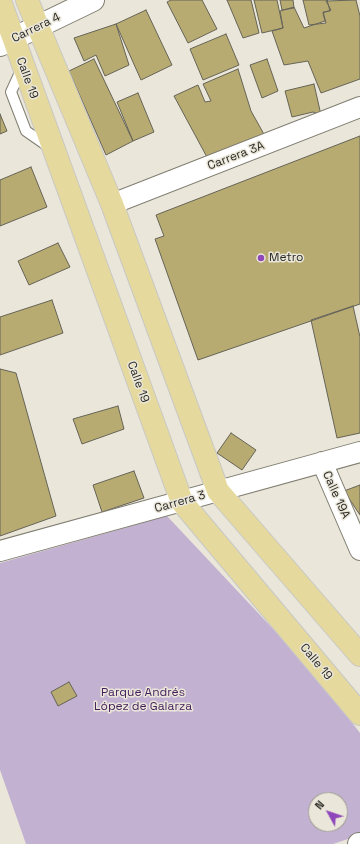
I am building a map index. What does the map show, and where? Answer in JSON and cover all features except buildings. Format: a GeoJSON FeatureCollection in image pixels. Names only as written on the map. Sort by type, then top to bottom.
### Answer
{"type":"FeatureCollection","features":[{"type":"Feature","properties":{"kind":"main road","name":"Calle 19"},"geometry":{"type":"LineString","coordinates":[[0,2],[6,42],[23,67],[182,502],[360,714]]}},
{"type":"Feature","properties":{"kind":"main road"},"geometry":{"type":"LineString","coordinates":[[30,9],[112,204],[218,490],[360,655]]}},
{"type":"Feature","properties":{"kind":"street","name":"Carrera 4"},"geometry":{"type":"LineString","coordinates":[[6,42],[30,9],[93,0]]}},
{"type":"Feature","properties":{"kind":"street","name":"Carrera 3A"},"geometry":{"type":"LineString","coordinates":[[112,204],[360,107]]}},
{"type":"Feature","properties":{"kind":"street","name":"Carrera 3"},"geometry":{"type":"LineString","coordinates":[[0,551],[360,452]]}},
{"type":"Feature","properties":{"kind":"street","name":"Calle 19A"},"geometry":{"type":"LineString","coordinates":[[322,462],[360,550]]}},
{"type":"Feature","properties":{"kind":"green space","name":"Parque Andrés López de Galarza"},"geometry":{"type":"Polygon","coordinates":[[[167,516],[307,665],[360,733],[360,835],[333,844],[26,844],[0,770],[0,563],[167,516]]]}},
{"type":"Feature","properties":{"kind":"place","name":"Metro"},"geometry":{"type":"Point","coordinates":[261,258]}}]}
